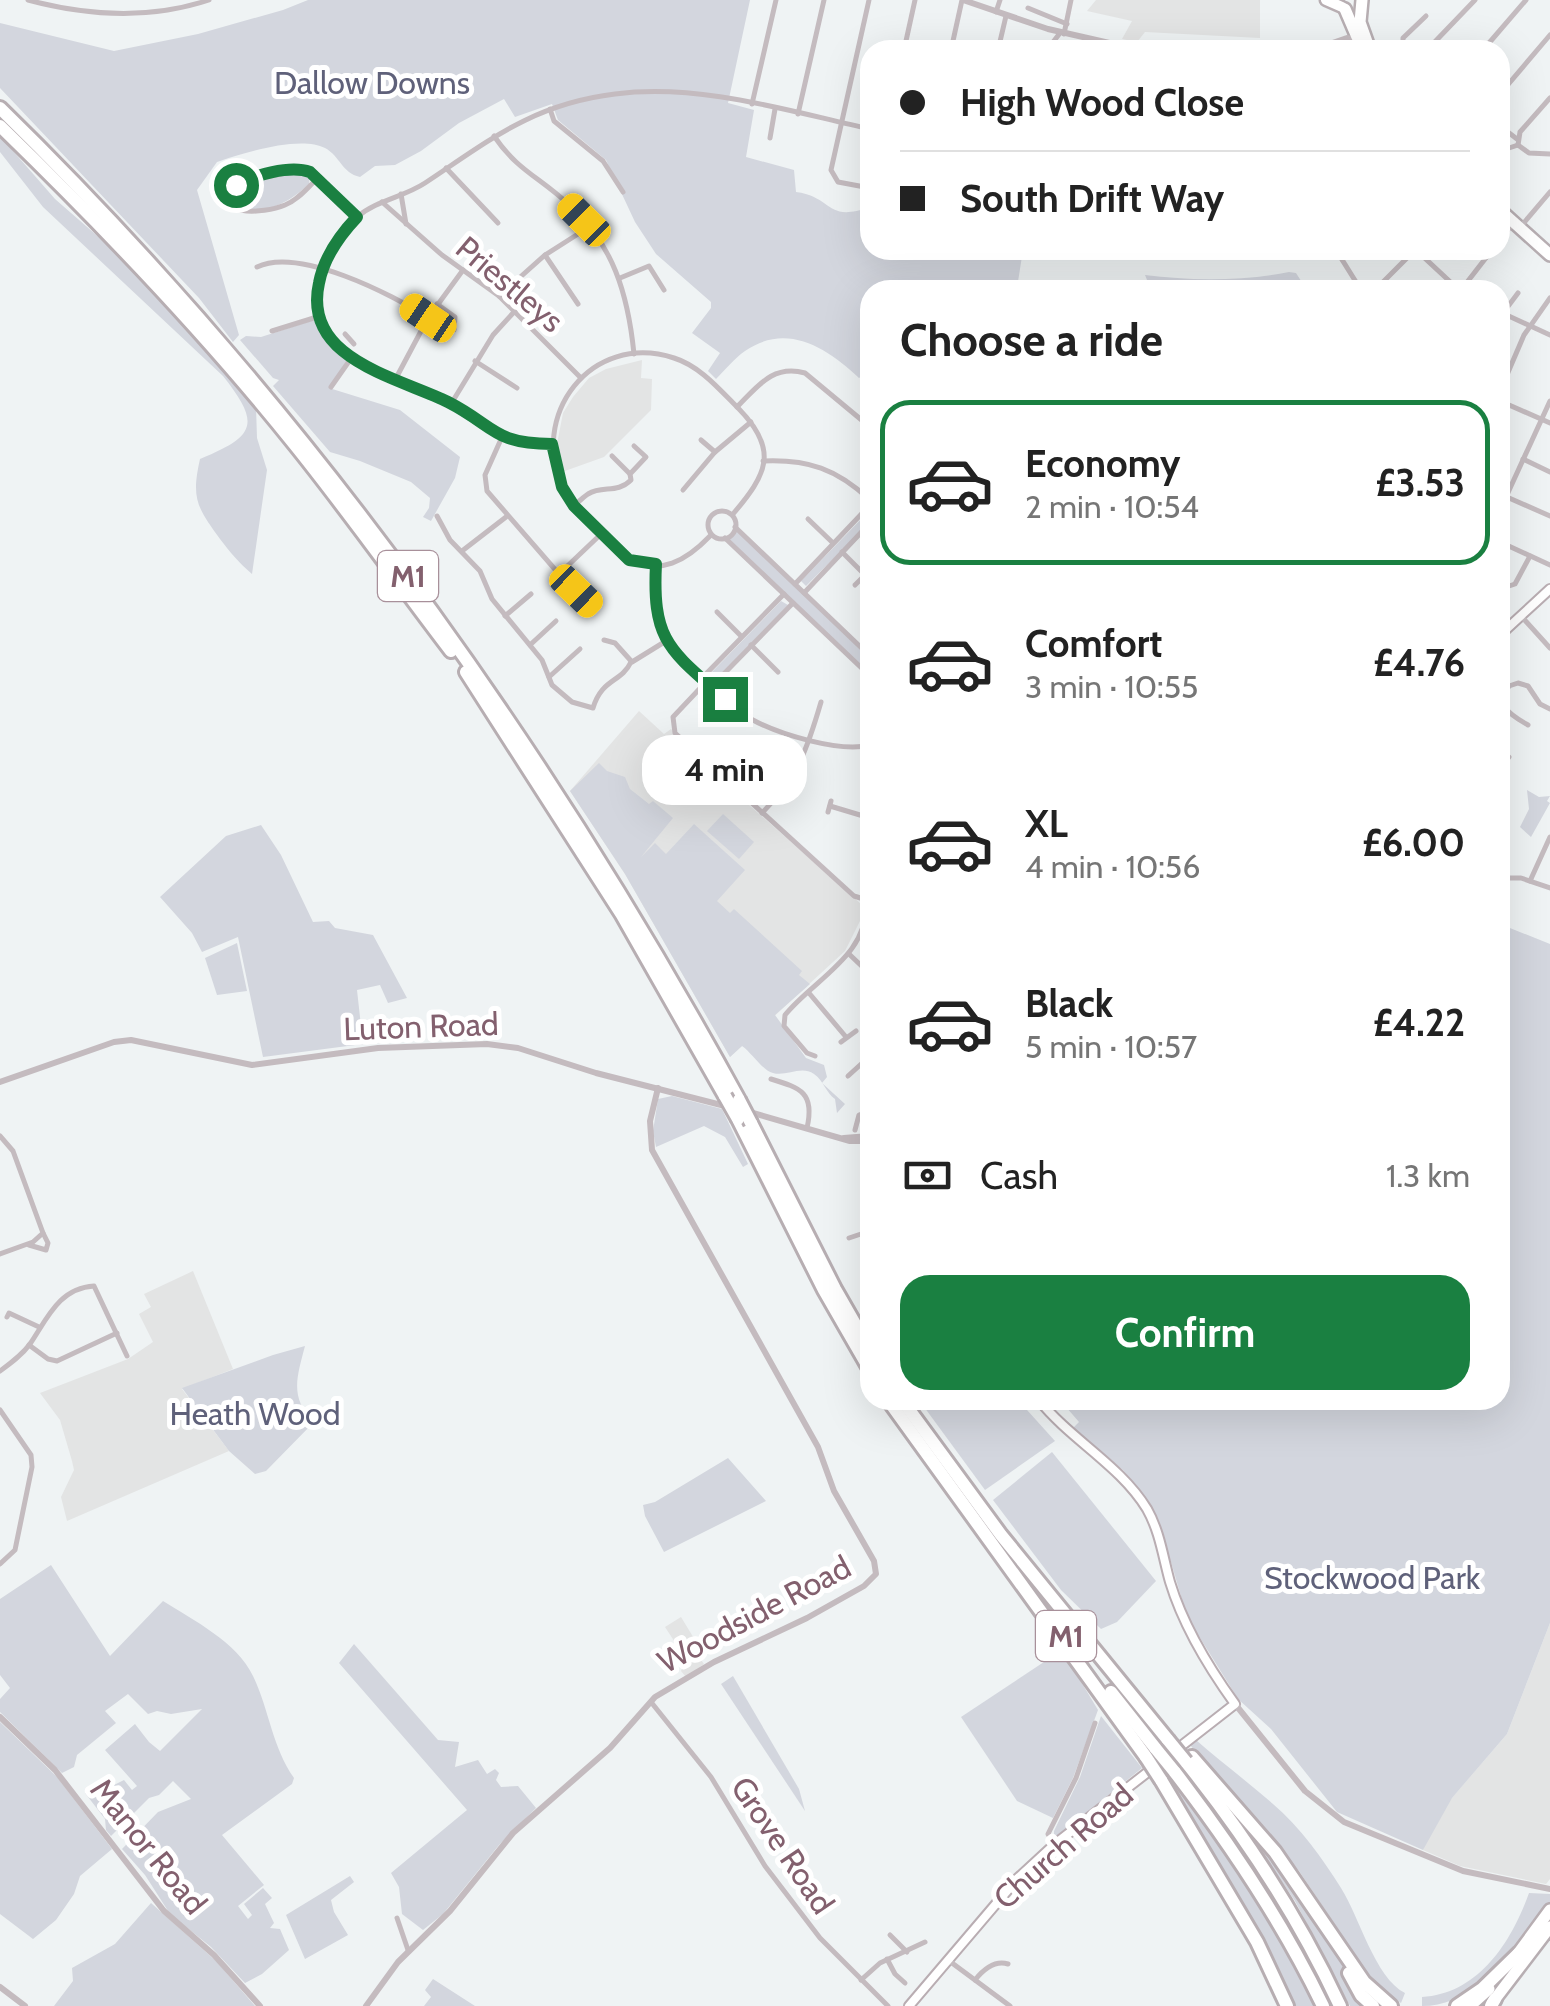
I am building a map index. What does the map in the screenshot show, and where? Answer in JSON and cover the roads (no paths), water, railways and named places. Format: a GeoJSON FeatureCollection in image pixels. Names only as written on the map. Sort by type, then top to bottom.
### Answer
{"type":"FeatureCollection","features":[{"type":"Feature","properties":{"kind":"highway"},"geometry":{"type":"LineString","coordinates":[[1343,5],[1354,12],[1362,2]]}},
{"type":"Feature","properties":{"kind":"highway"},"geometry":{"type":"LineString","coordinates":[[1358,40],[1362,2]]}},
{"type":"Feature","properties":{"kind":"highway"},"geometry":{"type":"LineString","coordinates":[[1343,5],[1358,40]]}},
{"type":"Feature","properties":{"kind":"highway","name":"M1"},"geometry":{"type":"LineString","coordinates":[[0,108],[158,270],[250,375],[381,539],[506,714],[616,886],[860,1333]]}},
{"type":"Feature","properties":{"kind":"highway","name":"M1"},"geometry":{"type":"LineString","coordinates":[[0,126],[112,235],[295,444],[463,668],[622,915],[732,1098]]}},
{"type":"Feature","properties":{"kind":"highway"},"geometry":{"type":"LineString","coordinates":[[1510,224],[1550,256]]}},
{"type":"Feature","properties":{"kind":"highway"},"geometry":{"type":"LineString","coordinates":[[1510,224],[1550,263]]}},
{"type":"Feature","properties":{"kind":"highway","name":"M1"},"geometry":{"type":"LineString","coordinates":[[745,1121],[817,1276],[860,1352]]}},
{"type":"Feature","properties":{"kind":"highway"},"geometry":{"type":"LineString","coordinates":[[895,1410],[1151,1753],[1174,1771],[1254,1880],[1323,2006]]}},
{"type":"Feature","properties":{"kind":"highway","name":"M1"},"geometry":{"type":"LineString","coordinates":[[909,1410],[1001,1535],[1189,1760]]}},
{"type":"Feature","properties":{"kind":"highway"},"geometry":{"type":"LineString","coordinates":[[1151,1753],[1161,1780],[1258,1942],[1287,2006]]}},
{"type":"Feature","properties":{"kind":"highway"},"geometry":{"type":"LineString","coordinates":[[1189,1760],[1275,1852],[1364,1982],[1391,2006]]}},
{"type":"Feature","properties":{"kind":"highway"},"geometry":{"type":"LineString","coordinates":[[1189,1760],[1266,1871],[1312,1948],[1340,2006]]}},
{"type":"Feature","properties":{"kind":"highway"},"geometry":{"type":"LineString","coordinates":[[1470,2006],[1500,1977],[1550,1910]]}},
{"type":"Feature","properties":{"kind":"highway"},"geometry":{"type":"LineString","coordinates":[[1326,1926],[1358,1990],[1373,2006]]}},
{"type":"Feature","properties":{"kind":"highway"},"geometry":{"type":"LineString","coordinates":[[1492,2004],[1550,1927]]}},
{"type":"Feature","properties":{"kind":"highway"},"geometry":{"type":"LineString","coordinates":[[1457,2006],[1482,1989],[1518,1953]]}},
{"type":"Feature","properties":{"kind":"main road"},"geometry":{"type":"LineString","coordinates":[[1326,0],[1343,5]]}},
{"type":"Feature","properties":{"kind":"main road"},"geometry":{"type":"LineString","coordinates":[[1510,627],[1550,589]]}},
{"type":"Feature","properties":{"kind":"main road"},"geometry":{"type":"LineString","coordinates":[[1048,1410],[1124,1480],[1146,1508],[1156,1527],[1178,1603],[1212,1669],[1236,1704]]}},
{"type":"Feature","properties":{"kind":"main road","name":"Church Road"},"geometry":{"type":"LineString","coordinates":[[910,2006],[1009,1887],[1055,1844],[1236,1704]]}},
{"type":"Feature","properties":{"kind":"street"},"geometry":{"type":"LineString","coordinates":[[28,0],[112,14],[147,14],[209,0]]}},
{"type":"Feature","properties":{"kind":"street"},"geometry":{"type":"LineString","coordinates":[[752,104],[776,0]]}},
{"type":"Feature","properties":{"kind":"street"},"geometry":{"type":"LineString","coordinates":[[798,114],[824,0]]}},
{"type":"Feature","properties":{"kind":"street"},"geometry":{"type":"LineString","coordinates":[[860,186],[838,182],[831,170],[869,0]]}},
{"type":"Feature","properties":{"kind":"street"},"geometry":{"type":"LineString","coordinates":[[906,40],[915,0]]}},
{"type":"Feature","properties":{"kind":"street"},"geometry":{"type":"LineString","coordinates":[[953,40],[963,0],[1082,40]]}},
{"type":"Feature","properties":{"kind":"street"},"geometry":{"type":"LineString","coordinates":[[996,12],[1000,0]]}},
{"type":"Feature","properties":{"kind":"street"},"geometry":{"type":"LineString","coordinates":[[1056,40],[1066,24],[1071,0]]}},
{"type":"Feature","properties":{"kind":"street"},"geometry":{"type":"LineString","coordinates":[[1437,40],[1475,0]]}},
{"type":"Feature","properties":{"kind":"street"},"geometry":{"type":"LineString","coordinates":[[1492,40],[1526,0]]}},
{"type":"Feature","properties":{"kind":"street"},"geometry":{"type":"LineString","coordinates":[[1028,8],[1066,24]]}},
{"type":"Feature","properties":{"kind":"street"},"geometry":{"type":"LineString","coordinates":[[1000,40],[1006,16]]}},
{"type":"Feature","properties":{"kind":"street"},"geometry":{"type":"LineString","coordinates":[[1403,40],[1426,16]]}},
{"type":"Feature","properties":{"kind":"street"},"geometry":{"type":"LineString","coordinates":[[1510,82],[1550,35]]}},
{"type":"Feature","properties":{"kind":"street"},"geometry":{"type":"LineString","coordinates":[[552,444],[526,444],[502,438],[451,404],[352,358],[328,338],[318,317],[316,295],[332,248],[357,217],[420,186],[494,136],[550,108],[614,94],[684,92],[860,128]]}},
{"type":"Feature","properties":{"kind":"street"},"geometry":{"type":"LineString","coordinates":[[1510,146],[1550,98]]}},
{"type":"Feature","properties":{"kind":"street"},"geometry":{"type":"LineString","coordinates":[[550,108],[554,121],[604,161],[622,191]]}},
{"type":"Feature","properties":{"kind":"street"},"geometry":{"type":"LineString","coordinates":[[770,138],[776,109]]}},
{"type":"Feature","properties":{"kind":"street"},"geometry":{"type":"LineString","coordinates":[[1510,135],[1528,154],[1550,154]]}},
{"type":"Feature","properties":{"kind":"street"},"geometry":{"type":"LineString","coordinates":[[494,136],[507,156],[567,202],[605,247],[620,278],[634,354]]}},
{"type":"Feature","properties":{"kind":"street"},"geometry":{"type":"LineString","coordinates":[[446,168],[498,222]]}},
{"type":"Feature","properties":{"kind":"street"},"geometry":{"type":"LineString","coordinates":[[317,179],[284,206],[248,214],[240,212],[232,201],[231,194],[240,182],[294,169],[310,172],[357,217]]}},
{"type":"Feature","properties":{"kind":"street"},"geometry":{"type":"LineString","coordinates":[[1510,224],[1550,192]]}},
{"type":"Feature","properties":{"kind":"street"},"geometry":{"type":"LineString","coordinates":[[401,194],[407,227]]}},
{"type":"Feature","properties":{"kind":"street","name":"Priestleys"},"geometry":{"type":"LineString","coordinates":[[382,202],[407,227],[499,296],[580,378]]}},
{"type":"Feature","properties":{"kind":"street"},"geometry":{"type":"LineString","coordinates":[[499,296],[545,255],[588,226]]}},
{"type":"Feature","properties":{"kind":"street"},"geometry":{"type":"LineString","coordinates":[[545,255],[578,304]]}},
{"type":"Feature","properties":{"kind":"street"},"geometry":{"type":"LineString","coordinates":[[1385,280],[1405,260]]}},
{"type":"Feature","properties":{"kind":"street"},"geometry":{"type":"LineString","coordinates":[[1426,260],[1449,280]]}},
{"type":"Feature","properties":{"kind":"street"},"geometry":{"type":"LineString","coordinates":[[1468,280],[1484,260]]}},
{"type":"Feature","properties":{"kind":"street"},"geometry":{"type":"LineString","coordinates":[[257,267],[264,263],[297,264],[322,270],[379,289],[428,318]]}},
{"type":"Feature","properties":{"kind":"street"},"geometry":{"type":"LineString","coordinates":[[620,278],[653,264],[664,290]]}},
{"type":"Feature","properties":{"kind":"street"},"geometry":{"type":"LineString","coordinates":[[394,380],[428,318],[462,270]]}},
{"type":"Feature","properties":{"kind":"street"},"geometry":{"type":"LineString","coordinates":[[1510,302],[1518,293]]}},
{"type":"Feature","properties":{"kind":"street"},"geometry":{"type":"LineString","coordinates":[[1510,369],[1529,326],[1550,298]]}},
{"type":"Feature","properties":{"kind":"street"},"geometry":{"type":"LineString","coordinates":[[437,304],[455,317],[454,330]]}},
{"type":"Feature","properties":{"kind":"street"},"geometry":{"type":"LineString","coordinates":[[451,404],[475,361],[514,312]]}},
{"type":"Feature","properties":{"kind":"street"},"geometry":{"type":"LineString","coordinates":[[272,331],[318,317]]}},
{"type":"Feature","properties":{"kind":"street"},"geometry":{"type":"LineString","coordinates":[[1510,317],[1550,336]]}},
{"type":"Feature","properties":{"kind":"street"},"geometry":{"type":"LineString","coordinates":[[340,349],[349,339]]}},
{"type":"Feature","properties":{"kind":"street"},"geometry":{"type":"LineString","coordinates":[[710,536],[684,560],[656,564],[629,560],[574,506],[562,487],[552,444],[555,421],[566,396],[596,366],[634,354],[663,355],[690,365],[737,406],[762,441],[763,460],[760,480],[733,514],[735,527],[860,646]]}},
{"type":"Feature","properties":{"kind":"street"},"geometry":{"type":"LineString","coordinates":[[332,387],[352,358]]}},
{"type":"Feature","properties":{"kind":"street"},"geometry":{"type":"LineString","coordinates":[[475,361],[517,388]]}},
{"type":"Feature","properties":{"kind":"street"},"geometry":{"type":"LineString","coordinates":[[737,406],[765,378],[780,370],[793,369],[805,372],[860,419]]}},
{"type":"Feature","properties":{"kind":"street"},"geometry":{"type":"LineString","coordinates":[[1510,482],[1550,401]]}},
{"type":"Feature","properties":{"kind":"street"},"geometry":{"type":"LineString","coordinates":[[1510,405],[1550,423]]}},
{"type":"Feature","properties":{"kind":"street"},"geometry":{"type":"LineString","coordinates":[[683,490],[715,452],[751,422]]}},
{"type":"Feature","properties":{"kind":"street"},"geometry":{"type":"LineString","coordinates":[[502,438],[484,484],[507,516],[594,608]]}},
{"type":"Feature","properties":{"kind":"street"},"geometry":{"type":"LineString","coordinates":[[702,440],[715,452]]}},
{"type":"Feature","properties":{"kind":"street"},"geometry":{"type":"LineString","coordinates":[[630,474],[646,457],[634,446]]}},
{"type":"Feature","properties":{"kind":"street"},"geometry":{"type":"LineString","coordinates":[[574,506],[590,492],[620,490],[631,480],[612,456]]}},
{"type":"Feature","properties":{"kind":"street"},"geometry":{"type":"LineString","coordinates":[[1523,459],[1550,472]]}},
{"type":"Feature","properties":{"kind":"street"},"geometry":{"type":"LineString","coordinates":[[763,460],[823,466],[847,479],[860,493]]}},
{"type":"Feature","properties":{"kind":"street"},"geometry":{"type":"LineString","coordinates":[[1510,498],[1550,516]]}},
{"type":"Feature","properties":{"kind":"street"},"geometry":{"type":"LineString","coordinates":[[710,536],[708,525],[712,517],[723,511],[733,514]]}},
{"type":"Feature","properties":{"kind":"street"},"geometry":{"type":"LineString","coordinates":[[795,584],[860,514]]}},
{"type":"Feature","properties":{"kind":"street"},"geometry":{"type":"LineString","coordinates":[[437,516],[450,540],[480,570],[492,599],[542,660],[559,693],[572,702],[593,708],[600,690],[629,668],[631,662],[666,640]]}},
{"type":"Feature","properties":{"kind":"street"},"geometry":{"type":"LineString","coordinates":[[462,552],[507,516]]}},
{"type":"Feature","properties":{"kind":"street"},"geometry":{"type":"LineString","coordinates":[[808,518],[832,543]]}},
{"type":"Feature","properties":{"kind":"street"},"geometry":{"type":"LineString","coordinates":[[725,538],[735,527]]}},
{"type":"Feature","properties":{"kind":"street"},"geometry":{"type":"LineString","coordinates":[[804,592],[860,533]]}},
{"type":"Feature","properties":{"kind":"street"},"geometry":{"type":"LineString","coordinates":[[559,574],[601,534]]}},
{"type":"Feature","properties":{"kind":"street"},"geometry":{"type":"LineString","coordinates":[[710,536],[725,538],[860,666]]}},
{"type":"Feature","properties":{"kind":"street"},"geometry":{"type":"LineString","coordinates":[[1510,547],[1550,565]]}},
{"type":"Feature","properties":{"kind":"street"},"geometry":{"type":"LineString","coordinates":[[842,552],[860,566]]}},
{"type":"Feature","properties":{"kind":"street"},"geometry":{"type":"LineString","coordinates":[[1510,585],[1530,556]]}},
{"type":"Feature","properties":{"kind":"street"},"geometry":{"type":"LineString","coordinates":[[656,564],[654,610],[666,640],[706,682],[758,723],[848,748],[860,746]]}},
{"type":"Feature","properties":{"kind":"street"},"geometry":{"type":"LineString","coordinates":[[855,585],[860,580]]}},
{"type":"Feature","properties":{"kind":"street"},"geometry":{"type":"LineString","coordinates":[[506,616],[532,594]]}},
{"type":"Feature","properties":{"kind":"street"},"geometry":{"type":"LineString","coordinates":[[784,594],[742,636],[674,717],[673,729],[860,898]]}},
{"type":"Feature","properties":{"kind":"street"},"geometry":{"type":"LineString","coordinates":[[706,682],[751,645],[793,602]]}},
{"type":"Feature","properties":{"kind":"street"},"geometry":{"type":"LineString","coordinates":[[717,612],[742,636]]}},
{"type":"Feature","properties":{"kind":"street"},"geometry":{"type":"LineString","coordinates":[[1522,617],[1550,648]]}},
{"type":"Feature","properties":{"kind":"street"},"geometry":{"type":"LineString","coordinates":[[530,645],[556,621]]}},
{"type":"Feature","properties":{"kind":"street"},"geometry":{"type":"LineString","coordinates":[[604,640],[614,643],[631,662]]}},
{"type":"Feature","properties":{"kind":"street"},"geometry":{"type":"LineString","coordinates":[[751,645],[778,672]]}},
{"type":"Feature","properties":{"kind":"street"},"geometry":{"type":"LineString","coordinates":[[549,677],[580,650]]}},
{"type":"Feature","properties":{"kind":"street"},"geometry":{"type":"LineString","coordinates":[[1510,686],[1528,686],[1540,704],[1550,709]]}},
{"type":"Feature","properties":{"kind":"street"},"geometry":{"type":"LineString","coordinates":[[762,813],[803,761],[821,702]]}},
{"type":"Feature","properties":{"kind":"street"},"geometry":{"type":"LineString","coordinates":[[1510,715],[1528,726]]}},
{"type":"Feature","properties":{"kind":"street"},"geometry":{"type":"LineString","coordinates":[[830,806],[860,815]]}},
{"type":"Feature","properties":{"kind":"street"},"geometry":{"type":"LineString","coordinates":[[1530,881],[1550,837]]}},
{"type":"Feature","properties":{"kind":"street"},"geometry":{"type":"LineString","coordinates":[[1510,879],[1550,888]]}},
{"type":"Feature","properties":{"kind":"street"},"geometry":{"type":"LineString","coordinates":[[815,1056],[807,1053],[783,1022],[786,1012],[849,954],[859,937]]}},
{"type":"Feature","properties":{"kind":"street"},"geometry":{"type":"LineString","coordinates":[[849,954],[860,964]]}},
{"type":"Feature","properties":{"kind":"street"},"geometry":{"type":"LineString","coordinates":[[808,992],[844,1039],[856,1031]]}},
{"type":"Feature","properties":{"kind":"street","name":"Luton Road"},"geometry":{"type":"LineString","coordinates":[[0,1082],[114,1042],[165,1045],[252,1065],[378,1048],[488,1044],[518,1048],[596,1074],[843,1138],[860,1138]]}},
{"type":"Feature","properties":{"kind":"street"},"geometry":{"type":"LineString","coordinates":[[848,1076],[860,1065]]}},
{"type":"Feature","properties":{"kind":"street"},"geometry":{"type":"LineString","coordinates":[[771,1079],[805,1096],[810,1109],[806,1128]]}},
{"type":"Feature","properties":{"kind":"street","name":"Woodside Road"},"geometry":{"type":"LineString","coordinates":[[366,2006],[408,1950],[450,1911],[514,1833],[610,1748],[651,1701],[714,1662],[864,1586],[876,1574],[834,1491],[818,1447],[652,1150],[650,1121],[658,1088]]}},
{"type":"Feature","properties":{"kind":"street"},"geometry":{"type":"LineString","coordinates":[[855,1130],[860,1115]]}},
{"type":"Feature","properties":{"kind":"street"},"geometry":{"type":"LineString","coordinates":[[0,1136],[14,1151],[48,1242],[46,1250],[25,1244]]}},
{"type":"Feature","properties":{"kind":"street"},"geometry":{"type":"LineString","coordinates":[[0,1254],[40,1238],[43,1233]]}},
{"type":"Feature","properties":{"kind":"street"},"geometry":{"type":"LineString","coordinates":[[849,1238],[860,1234]]}},
{"type":"Feature","properties":{"kind":"street"},"geometry":{"type":"LineString","coordinates":[[0,1371],[29,1345],[62,1299],[95,1284],[127,1356]]}},
{"type":"Feature","properties":{"kind":"street"},"geometry":{"type":"LineString","coordinates":[[8,1314],[39,1327]]}},
{"type":"Feature","properties":{"kind":"street"},"geometry":{"type":"LineString","coordinates":[[29,1345],[48,1359],[57,1360],[117,1333]]}},
{"type":"Feature","properties":{"kind":"street"},"geometry":{"type":"LineString","coordinates":[[0,1410],[31,1456],[32,1467],[15,1550],[0,1564]]}},
{"type":"Feature","properties":{"kind":"street"},"geometry":{"type":"LineString","coordinates":[[0,1434],[11,1427]]}},
{"type":"Feature","properties":{"kind":"street","name":"Grove Road"},"geometry":{"type":"LineString","coordinates":[[651,1701],[711,1778],[778,1882],[820,1938],[888,2006]]}},
{"type":"Feature","properties":{"kind":"street"},"geometry":{"type":"LineString","coordinates":[[1236,1704],[1305,1791],[1344,1822],[1464,1871],[1550,1889]]}},
{"type":"Feature","properties":{"kind":"street","name":"Manor Road"},"geometry":{"type":"LineString","coordinates":[[0,1717],[55,1770],[164,1911],[214,1955],[260,2006]]}},
{"type":"Feature","properties":{"kind":"street"},"geometry":{"type":"LineString","coordinates":[[1055,1844],[1048,1834],[1076,1778],[1095,1723]]}},
{"type":"Feature","properties":{"kind":"street"},"geometry":{"type":"LineString","coordinates":[[397,1918],[408,1950]]}},
{"type":"Feature","properties":{"kind":"street"},"geometry":{"type":"LineString","coordinates":[[890,1935],[907,1952]]}},
{"type":"Feature","properties":{"kind":"street"},"geometry":{"type":"LineString","coordinates":[[861,1980],[888,1959],[925,1942]]}},
{"type":"Feature","properties":{"kind":"street"},"geometry":{"type":"LineString","coordinates":[[975,1980],[984,1969],[1005,1963],[1000,1954]]}},
{"type":"Feature","properties":{"kind":"street"},"geometry":{"type":"LineString","coordinates":[[888,1959],[894,1974],[906,1983]]}},
{"type":"Feature","properties":{"kind":"street"},"geometry":{"type":"LineString","coordinates":[[948,1960],[1010,2006]]}},
{"type":"Feature","properties":{"kind":"street"},"geometry":{"type":"LineString","coordinates":[[0,1987],[24,2006]]}},
{"type":"Feature","properties":{"kind":"park label","name":"Dallow Downs"},"geometry":{"type":"Point","coordinates":[372,82]}},
{"type":"Feature","properties":{"kind":"park label","name":"Heath Wood"},"geometry":{"type":"Point","coordinates":[255,1413]}},
{"type":"Feature","properties":{"kind":"park label","name":"Stockwood Park"},"geometry":{"type":"Point","coordinates":[1372,1577]}}]}
